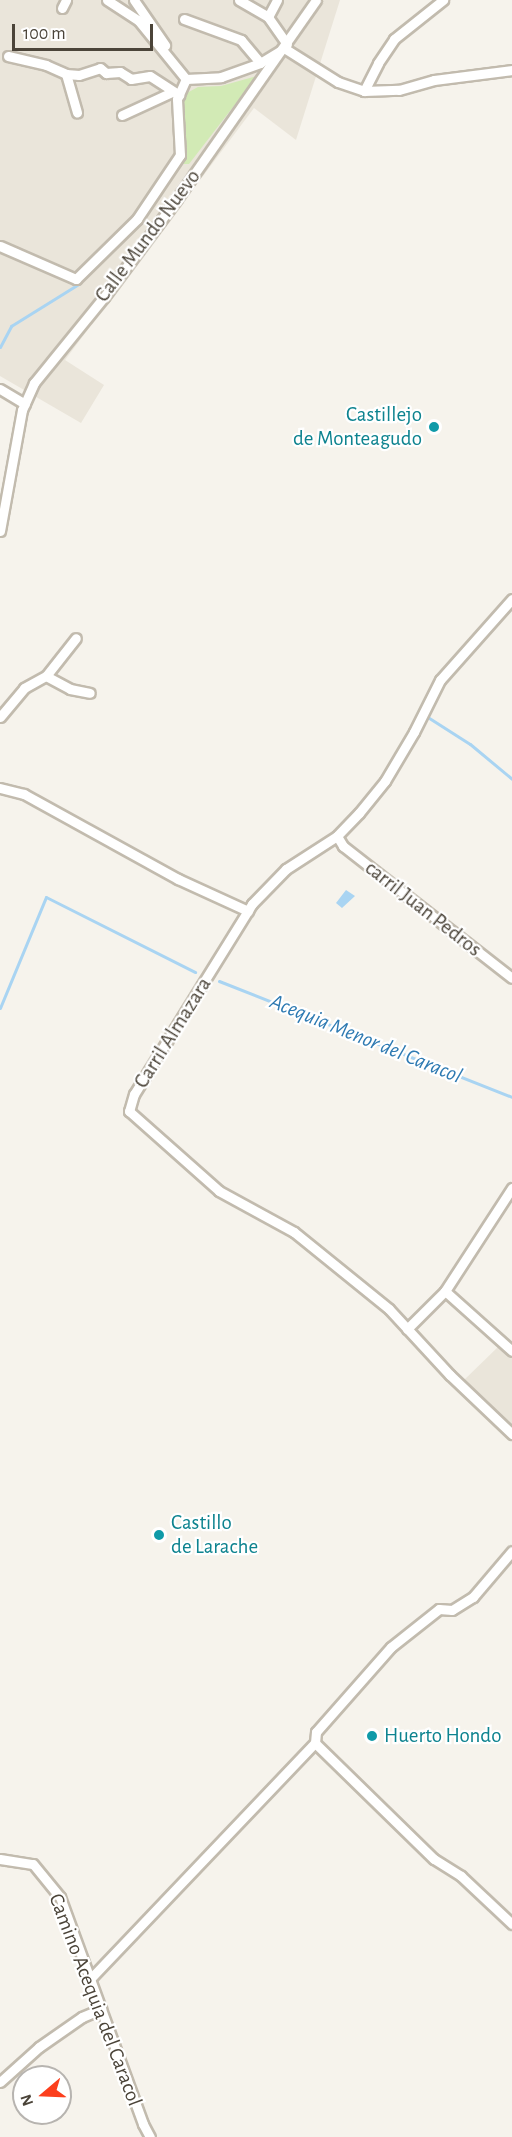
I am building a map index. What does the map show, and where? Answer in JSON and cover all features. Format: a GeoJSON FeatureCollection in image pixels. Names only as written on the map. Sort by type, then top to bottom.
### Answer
{"type":"FeatureCollection","features":[{"type":"Feature","properties":{"kind":"street"},"geometry":{"type":"LineString","coordinates":[[107,0],[138,20],[186,79],[221,77],[260,63],[285,46]]}},
{"type":"Feature","properties":{"kind":"street"},"geometry":{"type":"LineString","coordinates":[[134,0],[175,59],[172,62]]}},
{"type":"Feature","properties":{"kind":"street"},"geometry":{"type":"LineString","coordinates":[[239,0],[268,17],[285,46],[338,82],[364,91],[399,90],[434,80],[512,70]]}},
{"type":"Feature","properties":{"kind":"street"},"geometry":{"type":"LineString","coordinates":[[268,17],[277,0]]}},
{"type":"Feature","properties":{"kind":"street","name":"Calle Mundo Nuevo"},"geometry":{"type":"LineString","coordinates":[[0,531],[25,404],[34,383],[110,288],[316,0]]}},
{"type":"Feature","properties":{"kind":"street"},"geometry":{"type":"LineString","coordinates":[[364,91],[378,63],[394,39],[443,0]]}},
{"type":"Feature","properties":{"kind":"street"},"geometry":{"type":"LineString","coordinates":[[184,19],[241,39],[260,63]]}},
{"type":"Feature","properties":{"kind":"street"},"geometry":{"type":"LineString","coordinates":[[8,56],[46,64],[66,74],[79,75],[100,68],[106,73],[120,72],[131,79],[150,76],[176,93]]}},
{"type":"Feature","properties":{"kind":"street"},"geometry":{"type":"LineString","coordinates":[[66,74],[77,111]]}},
{"type":"Feature","properties":{"kind":"street","name":"Calle Mundo Nuevo"},"geometry":{"type":"LineString","coordinates":[[0,246],[76,279],[136,219],[180,155],[176,93],[186,79]]}},
{"type":"Feature","properties":{"kind":"street"},"geometry":{"type":"LineString","coordinates":[[122,115],[176,93]]}},
{"type":"Feature","properties":{"kind":"street"},"geometry":{"type":"LineString","coordinates":[[0,388],[25,404]]}},
{"type":"Feature","properties":{"kind":"street","name":"Carril Almazara"},"geometry":{"type":"LineString","coordinates":[[512,599],[440,680],[414,732],[385,781],[337,836],[286,869],[248,911],[134,1094],[129,1111],[219,1191],[294,1232],[389,1309],[450,1376],[512,1434]]}},
{"type":"Feature","properties":{"kind":"street"},"geometry":{"type":"LineString","coordinates":[[0,717],[24,688],[46,676],[76,638]]}},
{"type":"Feature","properties":{"kind":"street"},"geometry":{"type":"LineString","coordinates":[[46,676],[70,690],[90,693]]}},
{"type":"Feature","properties":{"kind":"street"},"geometry":{"type":"LineString","coordinates":[[0,789],[24,794],[178,879],[248,911]]}},
{"type":"Feature","properties":{"kind":"street","name":"carril Juan Pedros"},"geometry":{"type":"LineString","coordinates":[[337,836],[343,846],[512,978]]}},
{"type":"Feature","properties":{"kind":"street"},"geometry":{"type":"LineString","coordinates":[[407,1329],[445,1291],[512,1188]]}},
{"type":"Feature","properties":{"kind":"street"},"geometry":{"type":"LineString","coordinates":[[445,1291],[512,1351]]}},
{"type":"Feature","properties":{"kind":"street"},"geometry":{"type":"LineString","coordinates":[[90,1979],[166,1902],[214,1848],[315,1743],[316,1732],[391,1647],[439,1609],[452,1610],[473,1597],[512,1551]]}},
{"type":"Feature","properties":{"kind":"street"},"geometry":{"type":"LineString","coordinates":[[315,1743],[434,1859],[461,1876],[512,1924]]}},
{"type":"Feature","properties":{"kind":"street","name":"Camino Acequia del Caracol"},"geometry":{"type":"LineString","coordinates":[[0,1859],[33,1864],[60,1897],[143,2124],[150,2137]]}},
{"type":"Feature","properties":{"kind":"street"},"geometry":{"type":"LineString","coordinates":[[0,2082],[39,2047],[82,2017],[101,2009]]}},
{"type":"Feature","properties":{"kind":"shaded area"},"geometry":{"type":"Polygon","coordinates":[[[0,0],[340,0],[296,140],[254,108],[65,360],[104,385],[81,423],[0,376],[0,0]]]}},
{"type":"Feature","properties":{"kind":"shaded area"},"geometry":{"type":"Polygon","coordinates":[[[500,1345],[512,1356],[512,1430],[462,1382],[500,1345]]]}},
{"type":"Feature","properties":{"kind":"green space"},"geometry":{"type":"Polygon","coordinates":[[[257,76],[189,164],[182,164],[186,142],[183,95],[198,87],[221,86],[257,76]]]}},
{"type":"Feature","properties":{"kind":"water"},"geometry":{"type":"Polygon","coordinates":[[[346,890],[355,896],[342,908],[336,903],[346,890]]]}},
{"type":"Feature","properties":{"kind":"waterway"},"geometry":{"type":"LineString","coordinates":[[0,347],[11,326],[80,283]]}},
{"type":"Feature","properties":{"kind":"waterway"},"geometry":{"type":"LineString","coordinates":[[426,716],[470,744],[512,779]]}},
{"type":"Feature","properties":{"kind":"waterway","name":"Acequia Menor del Caracol"},"geometry":{"type":"LineString","coordinates":[[0,1008],[46,897],[195,972]]}},
{"type":"Feature","properties":{"kind":"waterway","name":"Acequia Menor del Caracol"},"geometry":{"type":"LineString","coordinates":[[219,981],[512,1097]]}},
{"type":"Feature","properties":{"kind":"place","name":"Castillejo de Monteagudo"},"geometry":{"type":"Point","coordinates":[434,427]}},
{"type":"Feature","properties":{"kind":"place","name":"Castillo de Larache"},"geometry":{"type":"Point","coordinates":[159,1535]}},
{"type":"Feature","properties":{"kind":"place","name":"Huerto Hondo"},"geometry":{"type":"Point","coordinates":[372,1736]}}]}
